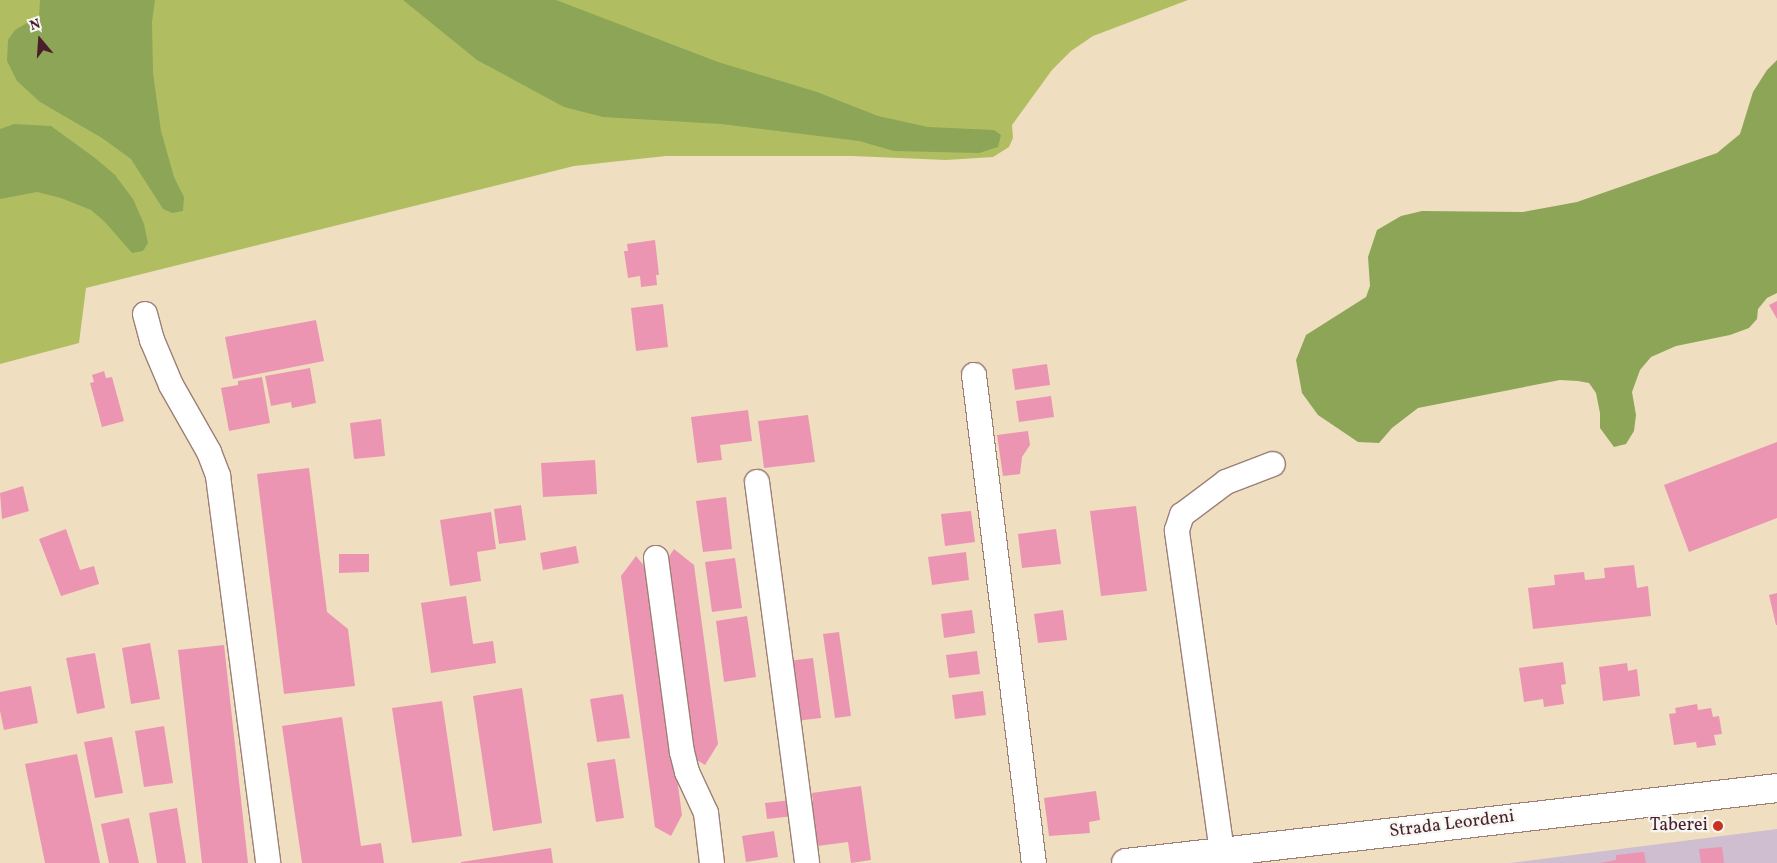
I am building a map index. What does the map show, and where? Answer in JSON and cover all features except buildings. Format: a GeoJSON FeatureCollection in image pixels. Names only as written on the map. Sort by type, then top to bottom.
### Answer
{"type":"FeatureCollection","features":[{"type":"Feature","properties":{"kind":"main road","name":"Strada Leordeni"},"geometry":{"type":"LineString","coordinates":[[1126,863],[1777,788]]}},
{"type":"Feature","properties":{"kind":"street"},"geometry":{"type":"LineString","coordinates":[[145,314],[152,340],[171,386],[209,452],[218,476],[268,863]]}},
{"type":"Feature","properties":{"kind":"street"},"geometry":{"type":"LineString","coordinates":[[974,375],[1034,863]]}},
{"type":"Feature","properties":{"kind":"street"},"geometry":{"type":"LineString","coordinates":[[1222,852],[1176,530],[1182,515],[1218,487],[1272,464]]}},
{"type":"Feature","properties":{"kind":"street"},"geometry":{"type":"LineString","coordinates":[[757,482],[807,863]]}},
{"type":"Feature","properties":{"kind":"street"},"geometry":{"type":"LineString","coordinates":[[656,558],[682,752],[687,772],[706,813],[712,863]]}},
{"type":"Feature","properties":{"kind":"shaded area"},"geometry":{"type":"Polygon","coordinates":[[[1777,829],[1777,863],[1510,863],[1777,829]]]}},
{"type":"Feature","properties":{"kind":"green space"},"geometry":{"type":"Polygon","coordinates":[[[0,0],[1188,0],[1093,36],[1071,51],[1052,70],[1012,125],[1013,138],[1009,147],[993,157],[946,160],[852,156],[666,156],[574,166],[86,288],[79,343],[0,364],[0,0]]]}},
{"type":"Feature","properties":{"kind":"green space"},"geometry":{"type":"Polygon","coordinates":[[[40,0],[155,0],[152,22],[153,73],[161,131],[174,177],[184,197],[183,211],[172,213],[163,209],[131,159],[102,138],[40,102],[17,81],[7,61],[8,40],[15,30],[39,16],[40,0]]]}},
{"type":"Feature","properties":{"kind":"green space"},"geometry":{"type":"Polygon","coordinates":[[[403,0],[556,0],[718,62],[817,92],[878,116],[928,127],[994,130],[1001,135],[998,147],[979,153],[894,151],[859,141],[721,124],[603,117],[564,107],[477,60],[403,0]]]}},
{"type":"Feature","properties":{"kind":"green space"},"geometry":{"type":"Polygon","coordinates":[[[1777,60],[1777,293],[1767,298],[1758,309],[1757,319],[1749,328],[1730,335],[1676,346],[1651,357],[1640,370],[1632,392],[1636,415],[1634,431],[1626,444],[1614,447],[1600,428],[1600,413],[1596,393],[1589,383],[1578,381],[1560,380],[1418,408],[1392,428],[1379,443],[1358,442],[1318,415],[1302,393],[1296,360],[1306,335],[1366,297],[1370,286],[1368,257],[1377,230],[1401,216],[1422,211],[1523,212],[1577,202],[1717,153],[1740,134],[1753,92],[1767,70],[1777,60]]]}},
{"type":"Feature","properties":{"kind":"green space"},"geometry":{"type":"Polygon","coordinates":[[[14,124],[51,126],[115,175],[133,199],[144,224],[148,243],[143,251],[132,253],[105,222],[91,210],[61,198],[37,192],[0,199],[0,129],[14,124]]]}},
{"type":"Feature","properties":{"kind":"place","name":"Taberei"},"geometry":{"type":"Point","coordinates":[1718,826]}}]}
